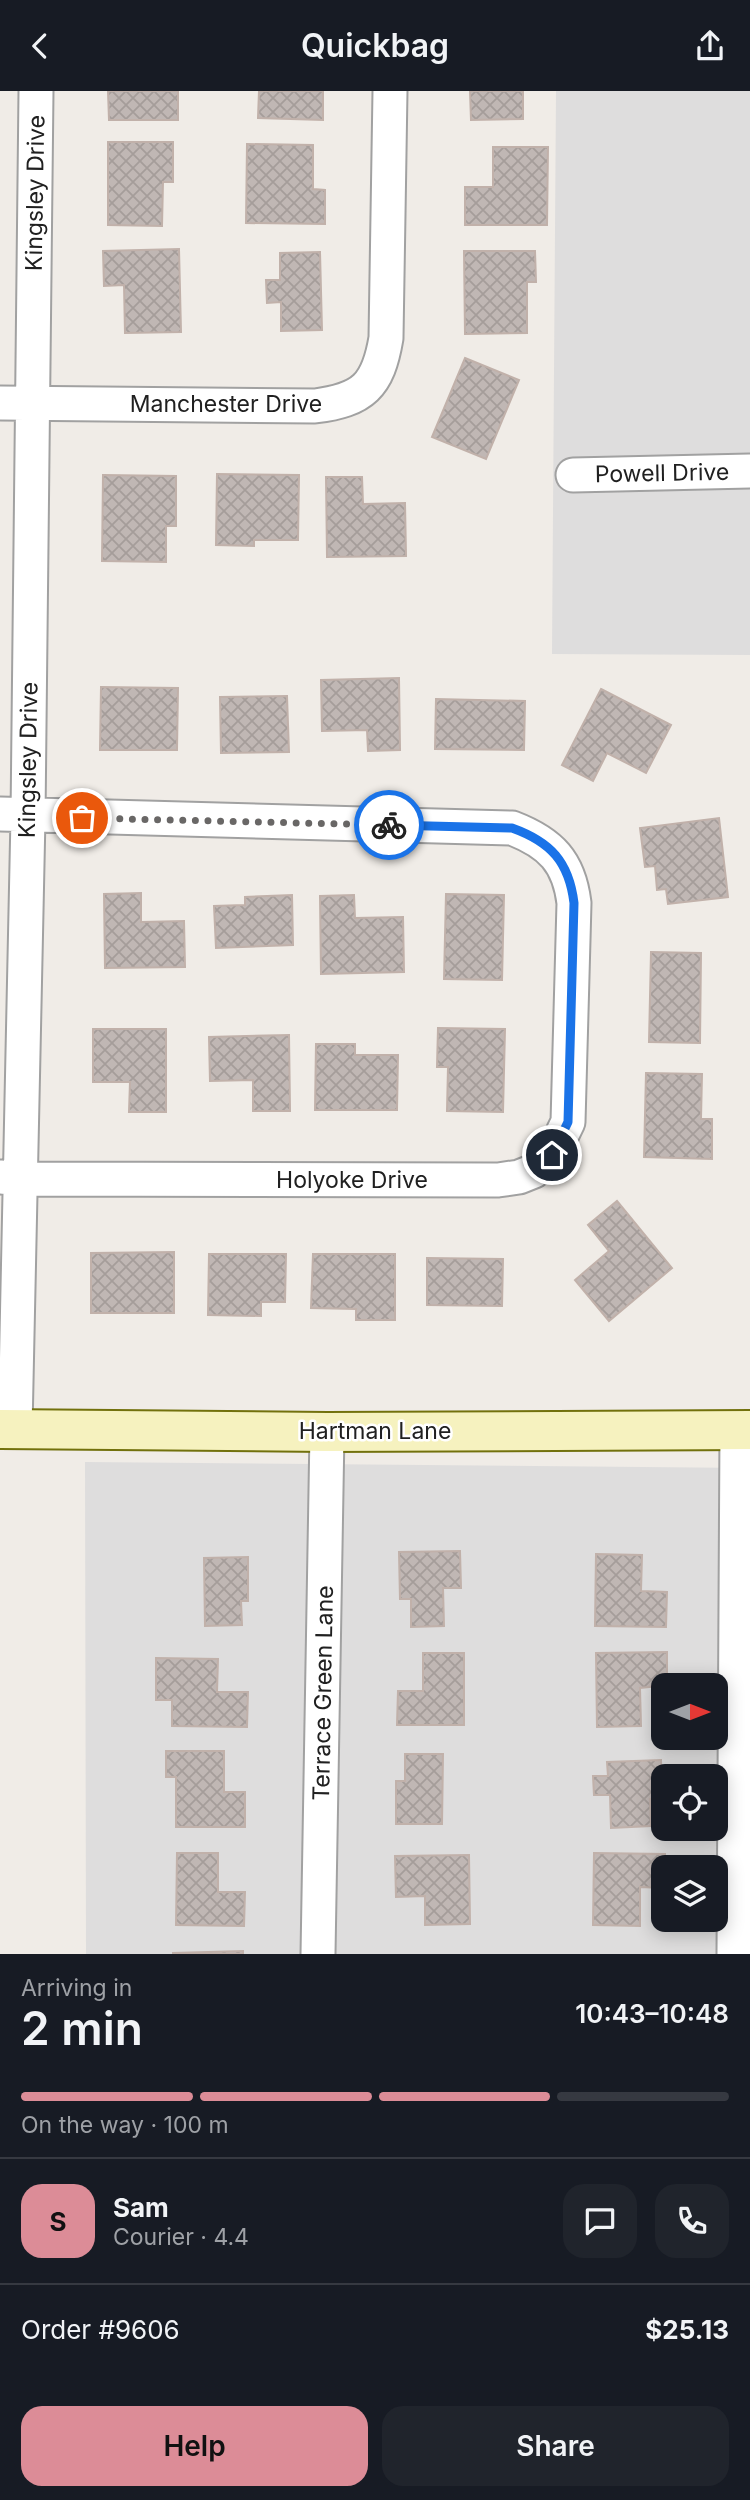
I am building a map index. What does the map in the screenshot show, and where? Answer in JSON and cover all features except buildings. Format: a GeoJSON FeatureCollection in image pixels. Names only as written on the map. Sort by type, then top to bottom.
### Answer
{"type":"FeatureCollection","features":[{"type":"Feature","properties":{"kind":"street","name":"Kingsley Drive"},"geometry":{"type":"LineString","coordinates":[[7,1429],[16,403],[36,91]]}},
{"type":"Feature","properties":{"kind":"street","name":"Manchester Drive"},"geometry":{"type":"LineString","coordinates":[[16,403],[315,406],[341,403],[359,395],[372,382],[382,362],[386,338],[390,91]]}},
{"type":"Feature","properties":{"kind":"street","name":"Powell Drive"},"geometry":{"type":"LineString","coordinates":[[573,474],[750,471]]}},
{"type":"Feature","properties":{"kind":"street","name":"Holyoke Drive"},"geometry":{"type":"LineString","coordinates":[[10,1178],[498,1180],[519,1177],[534,1171],[552,1155],[568,1122],[574,903],[571,881],[562,863],[547,845],[512,828],[14,815]]}},
{"type":"Feature","properties":{"kind":"street","name":"Hartman Lane"},"geometry":{"type":"LineString","coordinates":[[7,1429],[327,1432],[743,1430]]}},
{"type":"Feature","properties":{"kind":"street"},"geometry":{"type":"LineString","coordinates":[[734,1954],[743,1430]]}},
{"type":"Feature","properties":{"kind":"street","name":"Terrace Green Lane"},"geometry":{"type":"LineString","coordinates":[[318,1954],[327,1432]]}},
{"type":"Feature","properties":{"kind":"shaded area"},"geometry":{"type":"Polygon","coordinates":[[[556,91],[750,91],[750,655],[552,654],[556,91]]]}},
{"type":"Feature","properties":{"kind":"shaded area"},"geometry":{"type":"Polygon","coordinates":[[[85,1462],[750,1468],[750,1954],[86,1954],[85,1462]]]}},
{"type":"Feature","properties":{"kind":"way so far"},"geometry":{"type":"LineString","coordinates":[[82,818],[389,825]]}},
{"type":"Feature","properties":{"kind":"route"},"geometry":{"type":"LineString","coordinates":[[389,825],[512,828],[547,845],[562,863],[571,881],[574,903],[568,1122],[552,1155]]}}]}
